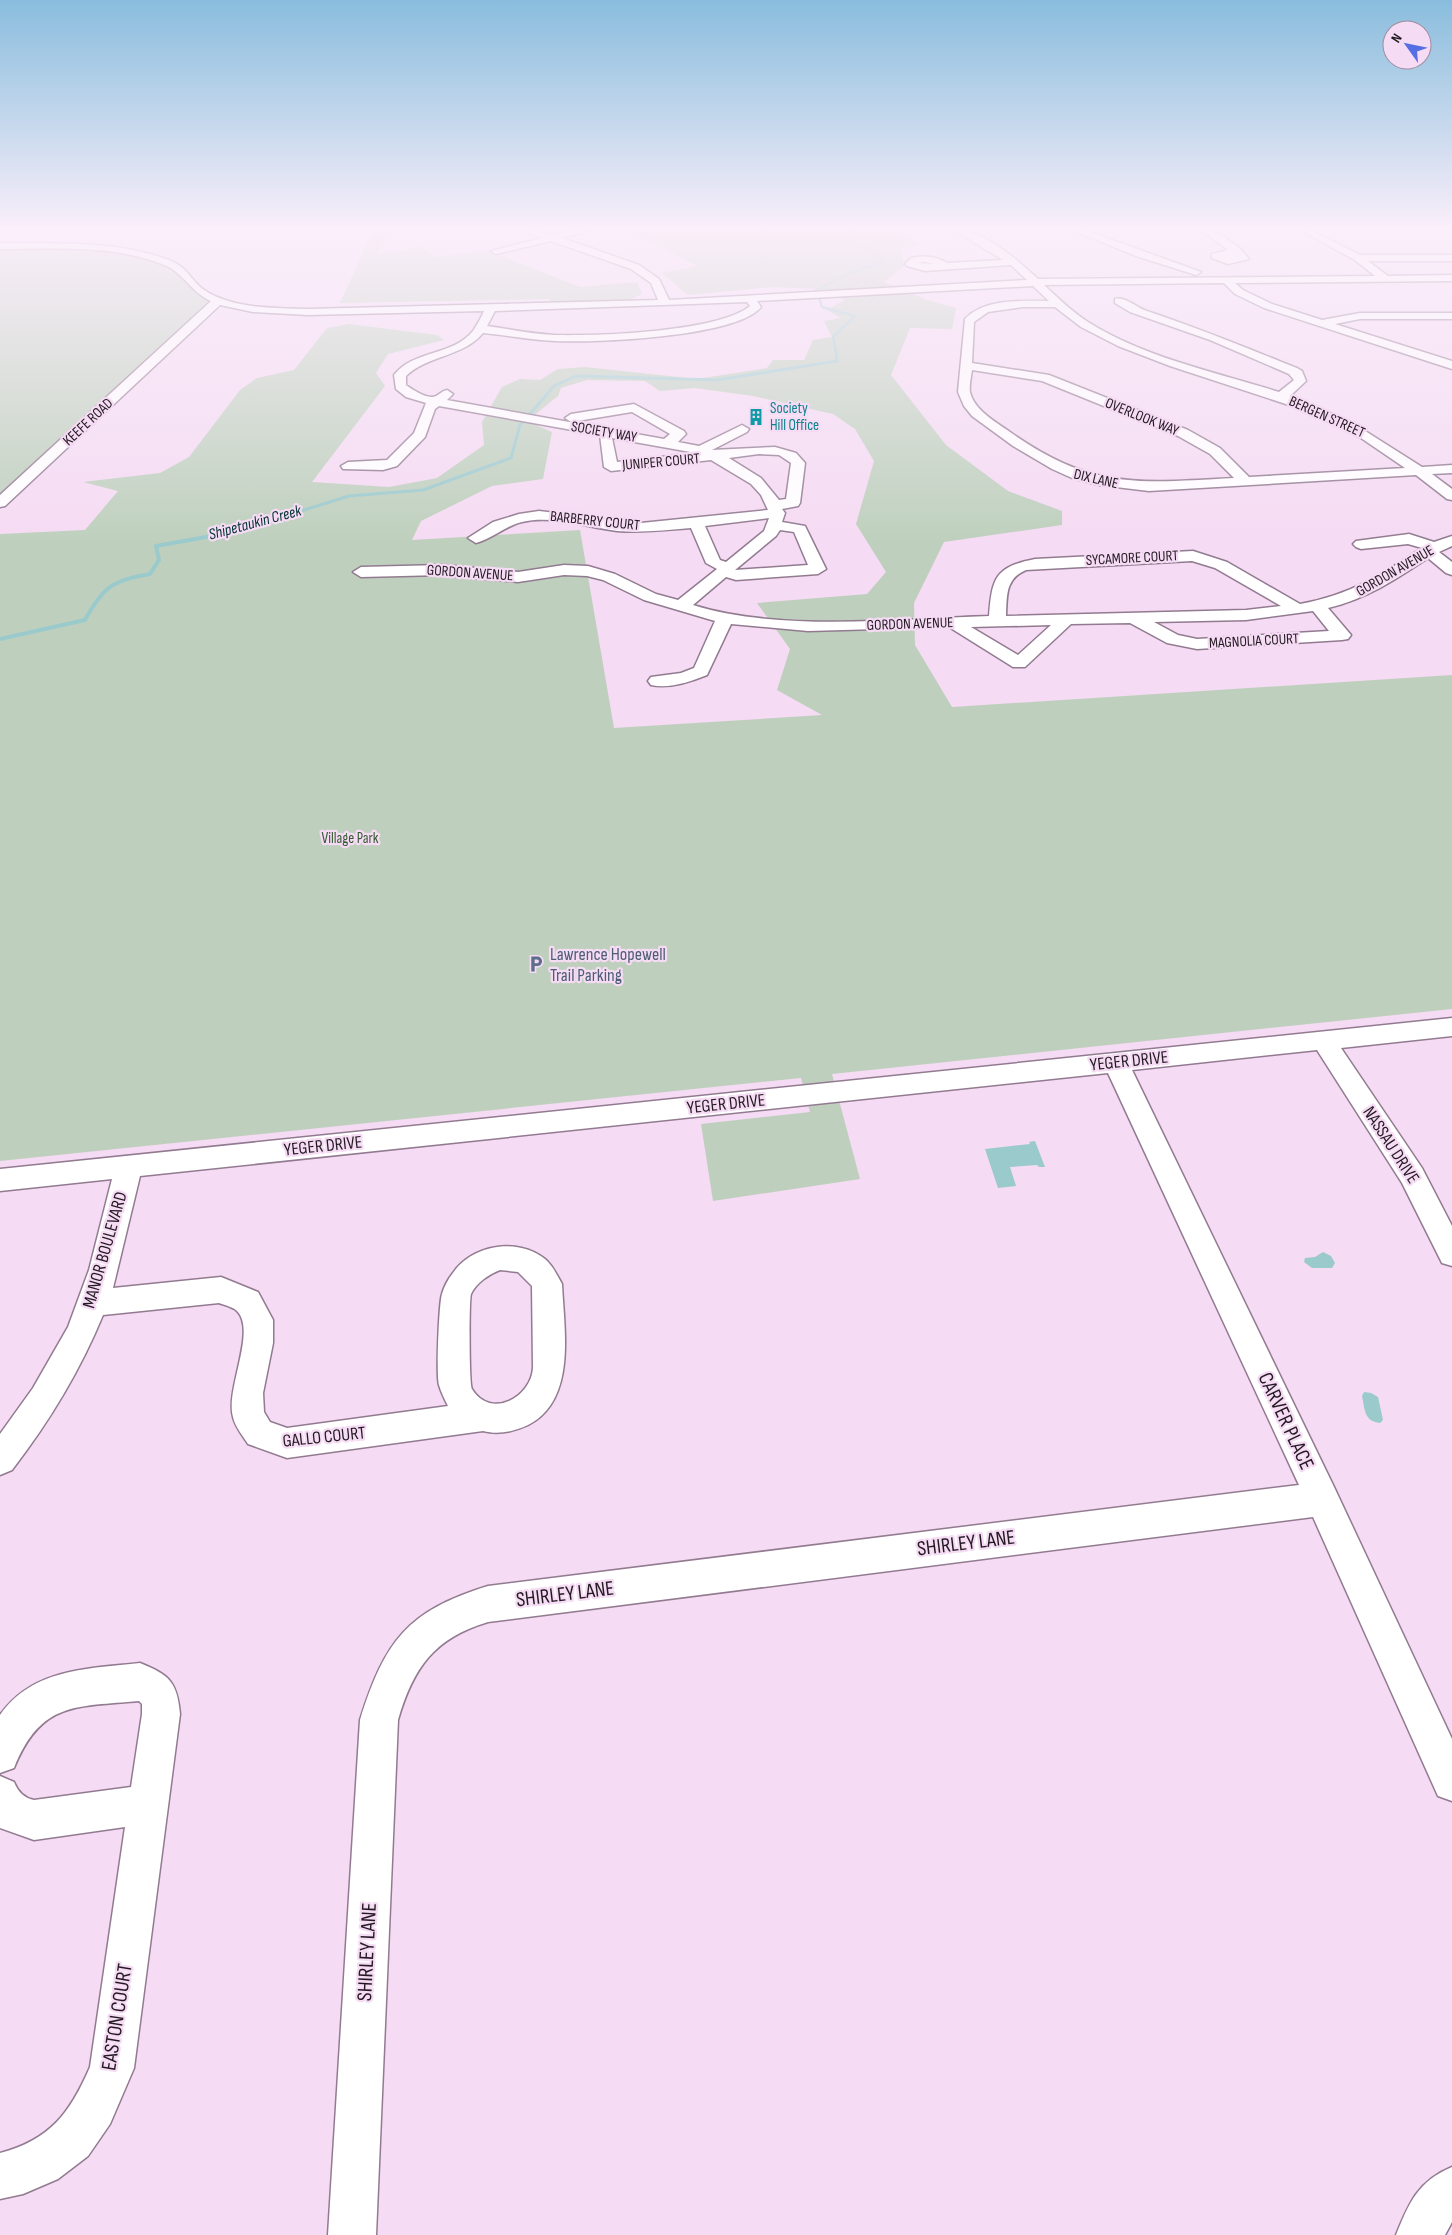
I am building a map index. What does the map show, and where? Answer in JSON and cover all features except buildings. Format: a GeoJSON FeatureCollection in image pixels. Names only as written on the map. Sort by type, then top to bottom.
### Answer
{"type":"FeatureCollection","features":[{"type":"Feature","properties":{"kind":"street","name":"KEEFE ROAD"},"geometry":{"type":"LineString","coordinates":[[0,503],[182,334]]}},
{"type":"Feature","properties":{"kind":"street"},"geometry":{"type":"LineString","coordinates":[[417,380],[398,382],[400,376],[408,367],[462,344],[473,334]]}},
{"type":"Feature","properties":{"kind":"street"},"geometry":{"type":"LineString","coordinates":[[526,334],[559,338],[619,334]]}},
{"type":"Feature","properties":{"kind":"street","name":"DIX LANE"},"geometry":{"type":"LineString","coordinates":[[968,334],[964,392],[970,406],[1062,471],[1096,482],[1133,487],[1452,469]]}},
{"type":"Feature","properties":{"kind":"street","name":"BERGEN STREET"},"geometry":{"type":"LineString","coordinates":[[1103,334],[1126,345],[1281,397],[1355,428],[1392,450],[1452,496]]}},
{"type":"Feature","properties":{"kind":"street"},"geometry":{"type":"LineString","coordinates":[[1203,334],[1298,374],[1300,381],[1281,397]]}},
{"type":"Feature","properties":{"kind":"street"},"geometry":{"type":"LineString","coordinates":[[1357,334],[1452,365]]}},
{"type":"Feature","properties":{"kind":"street","name":"OVERLOOK WAY"},"geometry":{"type":"LineString","coordinates":[[965,365],[1045,378],[1183,433],[1215,451],[1246,482]]}},
{"type":"Feature","properties":{"kind":"street","name":"SOCIETY WAY"},"geometry":{"type":"LineString","coordinates":[[398,382],[410,394],[438,402],[701,450],[718,456],[752,479],[769,494],[776,515]]}},
{"type":"Feature","properties":{"kind":"street"},"geometry":{"type":"LineString","coordinates":[[348,466],[378,467],[392,463],[420,434],[429,408],[446,397],[450,389],[447,385],[437,384]]}},
{"type":"Feature","properties":{"kind":"street"},"geometry":{"type":"LineString","coordinates":[[558,424],[566,419],[634,408],[679,434],[668,443]]}},
{"type":"Feature","properties":{"kind":"street"},"geometry":{"type":"LineString","coordinates":[[701,450],[742,429]]}},
{"type":"Feature","properties":{"kind":"street","name":"JUNIPER COURT"},"geometry":{"type":"LineString","coordinates":[[608,432],[605,438],[611,467],[718,456]]}},
{"type":"Feature","properties":{"kind":"street"},"geometry":{"type":"LineString","coordinates":[[680,607],[764,541],[776,515],[793,503],[798,464],[795,458],[784,452],[768,450],[718,456]]}},
{"type":"Feature","properties":{"kind":"street","name":"BARBERRY COURT"},"geometry":{"type":"LineString","coordinates":[[476,538],[498,525],[533,515],[557,516],[632,526],[776,515]]}},
{"type":"Feature","properties":{"kind":"street"},"geometry":{"type":"LineString","coordinates":[[695,521],[714,563],[736,575],[818,569],[800,529],[776,515]]}},
{"type":"Feature","properties":{"kind":"street"},"geometry":{"type":"LineString","coordinates":[[1387,565],[1361,544],[1409,539],[1431,549],[1452,570]]}},
{"type":"Feature","properties":{"kind":"street","name":"GORDON AVENUE"},"geometry":{"type":"LineString","coordinates":[[361,572],[442,570],[518,577],[564,570],[588,570],[601,573],[650,597],[680,607],[726,618],[808,626],[1246,615],[1317,606],[1359,593],[1387,565],[1452,541]]}},
{"type":"Feature","properties":{"kind":"street","name":"SYCAMORE COURT"},"geometry":{"type":"LineString","coordinates":[[997,622],[1001,580],[1009,571],[1017,568],[1035,564],[1182,555],[1213,561],[1297,609]]}},
{"type":"Feature","properties":{"kind":"street","name":"MAGNOLIA COURT"},"geometry":{"type":"LineString","coordinates":[[1133,618],[1173,639],[1198,644],[1342,635],[1317,606]]}},
{"type":"Feature","properties":{"kind":"street"},"geometry":{"type":"LineString","coordinates":[[657,681],[684,678],[701,671],[726,618]]}},
{"type":"Feature","properties":{"kind":"street"},"geometry":{"type":"LineString","coordinates":[[953,623],[1019,663],[1066,620]]}},
{"type":"Feature","properties":{"kind":"street","name":"YEGER DRIVE"},"geometry":{"type":"LineString","coordinates":[[0,1180],[1452,1027]]}},
{"type":"Feature","properties":{"kind":"street","name":"NASSAU DRIVE"},"geometry":{"type":"LineString","coordinates":[[1323,1040],[1412,1176],[1450,1245]]}},
{"type":"Feature","properties":{"kind":"street","name":"CARVER PLACE"},"geometry":{"type":"LineString","coordinates":[[1116,1062],[1322,1499],[1452,1782]]}},
{"type":"Feature","properties":{"kind":"street","name":"MANOR BOULEVARD"},"geometry":{"type":"LineString","coordinates":[[0,1459],[42,1401],[72,1348],[92,1303],[129,1167]]}},
{"type":"Feature","properties":{"kind":"street","name":"GALLO COURT"},"geometry":{"type":"LineString","coordinates":[[92,1303],[221,1290],[237,1293],[249,1301],[258,1314],[259,1328],[246,1408],[249,1422],[258,1433],[272,1441],[287,1443],[482,1417],[497,1419],[514,1416],[529,1408],[541,1395],[547,1382],[547,1284],[541,1272],[529,1262],[515,1258],[500,1258],[486,1262],[472,1270],[461,1282],[456,1295],[454,1384],[457,1397],[466,1409],[482,1417]]}},
{"type":"Feature","properties":{"kind":"street","name":"SHIRLEY LANE"},"geometry":{"type":"LineString","coordinates":[[352,2235],[379,1720],[388,1688],[401,1662],[418,1641],[439,1623],[464,1610],[488,1604],[1322,1499]]}},
{"type":"Feature","properties":{"kind":"street","name":"EASTON COURT"},"geometry":{"type":"LineString","coordinates":[[0,1754],[6,1738],[18,1722],[35,1705],[58,1692],[140,1682],[153,1688],[160,1700],[160,1714],[112,2068],[97,2106],[80,2132],[53,2157],[25,2171],[0,2176]]}},
{"type":"Feature","properties":{"kind":"street"},"geometry":{"type":"LineString","coordinates":[[0,1796],[2,1802],[16,1815],[34,1820],[148,1804]]}},
{"type":"Feature","properties":{"kind":"street"},"geometry":{"type":"LineString","coordinates":[[1420,2235],[1434,2207],[1452,2190]]}},
{"type":"Feature","properties":{"kind":"green space"},"geometry":{"type":"Polygon","coordinates":[[[0,334],[182,334],[0,504],[0,334]]]}},
{"type":"Feature","properties":{"kind":"green space","name":"Village Park"},"geometry":{"type":"Polygon","coordinates":[[[322,334],[431,334],[437,335],[444,340],[388,354],[376,373],[385,386],[312,482],[389,487],[437,478],[484,445],[482,422],[502,387],[520,379],[540,380],[558,369],[585,367],[697,379],[767,368],[773,360],[804,360],[813,340],[832,337],[831,334],[907,334],[891,375],[946,445],[1008,491],[1062,511],[1062,525],[944,542],[914,603],[915,645],[952,707],[1452,675],[1452,1009],[832,1074],[860,1179],[713,1201],[701,1124],[810,1112],[801,1078],[0,1161],[0,534],[85,530],[118,491],[83,482],[160,473],[189,457],[240,390],[257,378],[294,370],[322,334]],[[587,380],[561,388],[558,396],[527,421],[552,432],[543,479],[492,486],[421,521],[412,540],[580,530],[614,728],[822,715],[777,690],[790,649],[757,603],[867,594],[886,572],[856,524],[874,461],[855,429],[833,414],[753,396],[695,388],[660,391],[645,381],[587,380]]]}},
{"type":"Feature","properties":{"kind":"shaded area"},"geometry":{"type":"Polygon","coordinates":[[[1035,1141],[1045,1167],[1037,1165],[1010,1167],[1016,1186],[998,1188],[985,1149],[1030,1144],[1029,1142],[1035,1141]]]}},
{"type":"Feature","properties":{"kind":"shaded area"},"geometry":{"type":"Polygon","coordinates":[[[1323,1252],[1331,1256],[1335,1263],[1332,1268],[1312,1268],[1304,1262],[1305,1258],[1315,1257],[1323,1252]]]}},
{"type":"Feature","properties":{"kind":"shaded area"},"geometry":{"type":"Polygon","coordinates":[[[1364,1392],[1378,1397],[1383,1420],[1380,1423],[1371,1420],[1366,1414],[1362,1396],[1364,1392]]]}},
{"type":"Feature","properties":{"kind":"waterway","name":"Shipetaukin Creek"},"geometry":{"type":"LineString","coordinates":[[836,334],[833,337],[837,358]]}},
{"type":"Feature","properties":{"kind":"waterway","name":"Shipetaukin Creek"},"geometry":{"type":"LineString","coordinates":[[529,415],[554,386],[576,376],[717,380],[837,361],[836,357]]}},
{"type":"Feature","properties":{"kind":"waterway","name":"Shipetaukin Creek"},"geometry":{"type":"LineString","coordinates":[[275,519],[349,496],[423,490],[511,458],[520,425],[524,421]]}},
{"type":"Feature","properties":{"kind":"waterway","name":"Shipetaukin Creek"},"geometry":{"type":"LineString","coordinates":[[0,639],[85,620],[91,609],[110,587],[127,579],[150,574],[159,560],[156,546],[234,532],[279,518]]}},
{"type":"Feature","properties":{"kind":"place","name":"Society Hill Office"},"geometry":{"type":"Point","coordinates":[756,417]}},
{"type":"Feature","properties":{"kind":"place","name":"Lawrence Hopewell Trail Parking"},"geometry":{"type":"Point","coordinates":[536,964]}}]}
